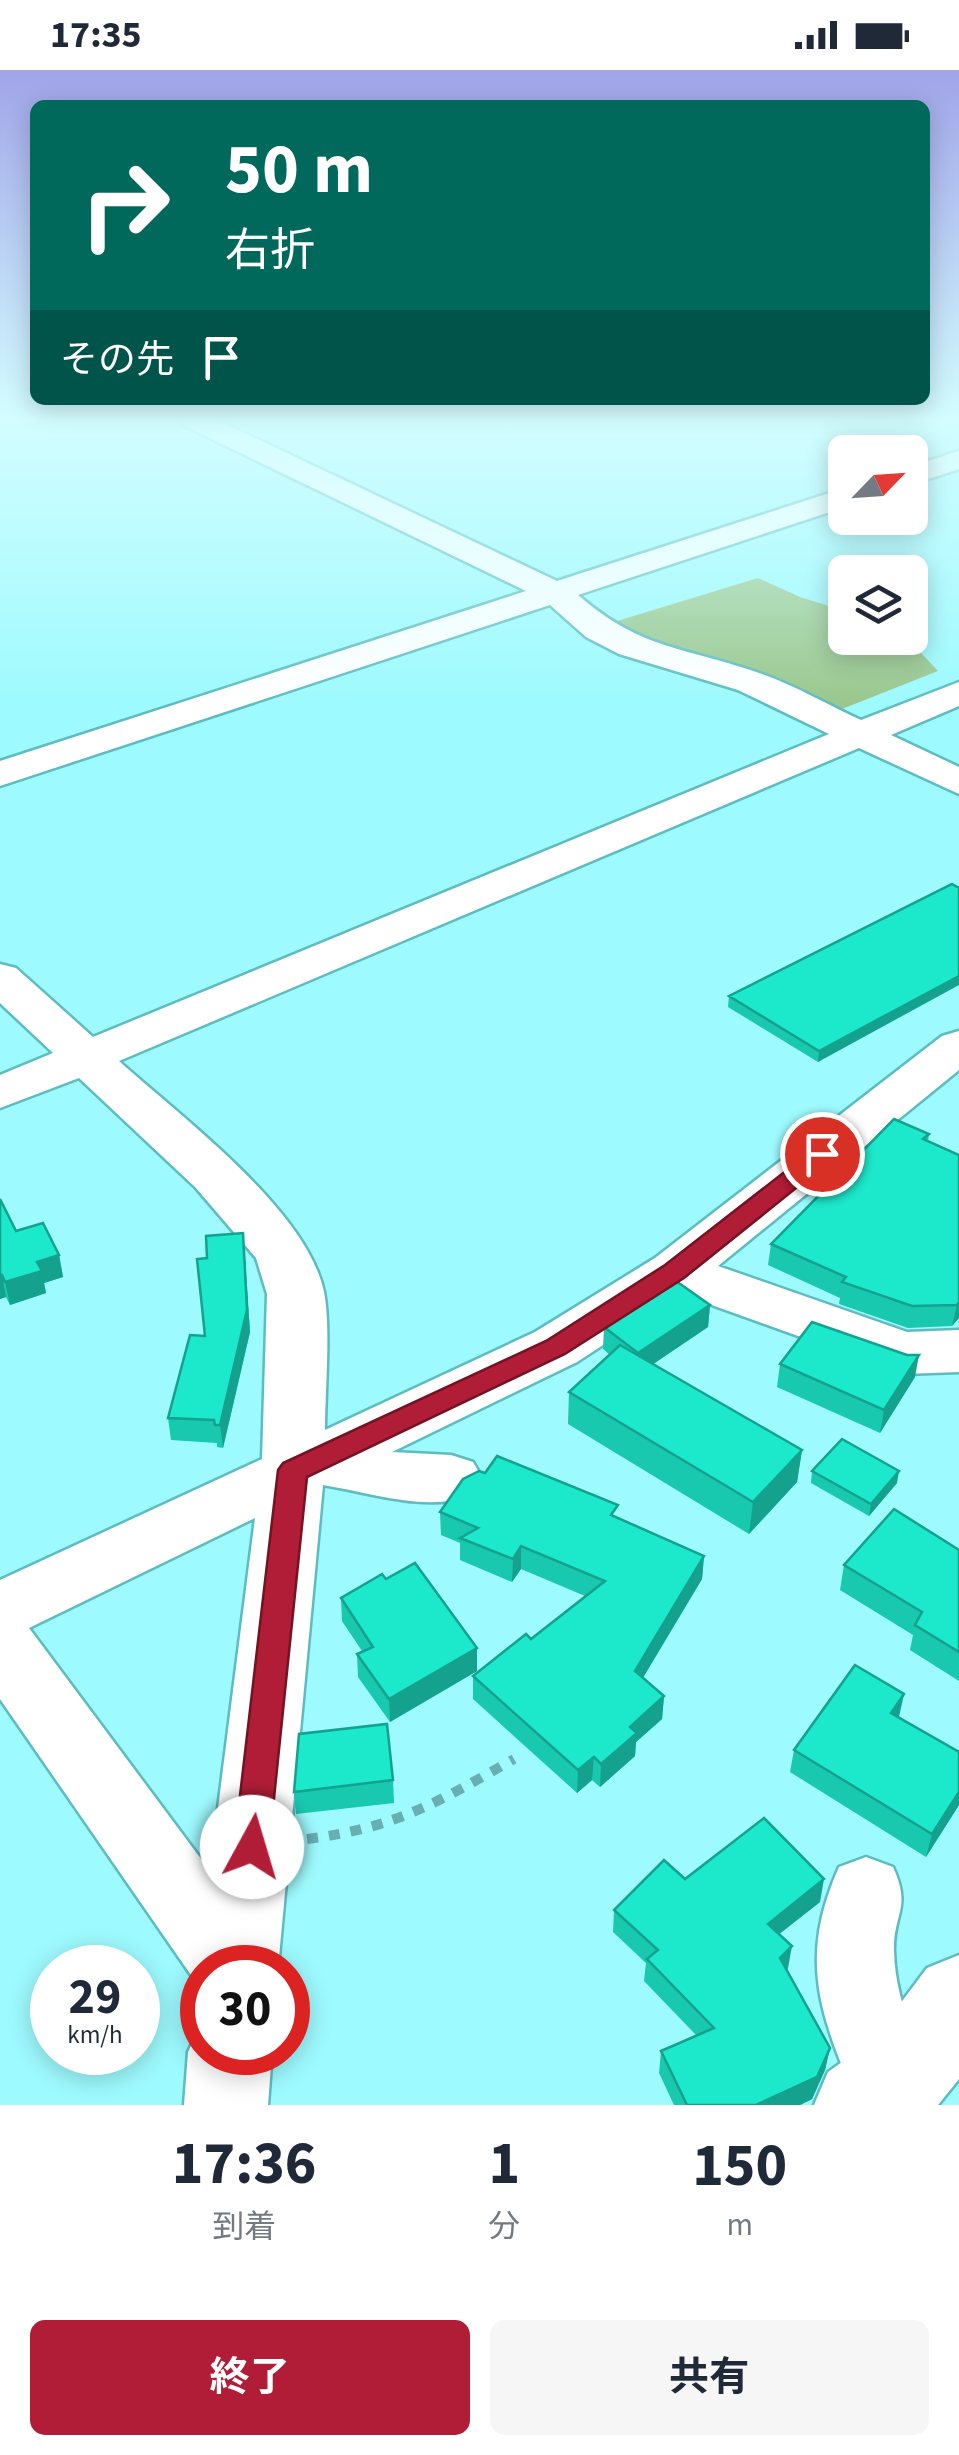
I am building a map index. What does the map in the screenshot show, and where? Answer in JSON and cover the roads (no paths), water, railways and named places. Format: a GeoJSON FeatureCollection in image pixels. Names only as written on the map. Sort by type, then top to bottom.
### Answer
{"type":"FeatureCollection","features":[{"type":"Feature","properties":{"kind":"main road"},"geometry":{"type":"LineString","coordinates":[[877,2096],[918,2063],[959,1999]]}},
{"type":"Feature","properties":{"kind":"street"},"geometry":{"type":"LineString","coordinates":[[394,515],[555,592],[598,630],[631,647],[751,682],[959,782]]}},
{"type":"Feature","properties":{"kind":"street"},"geometry":{"type":"LineString","coordinates":[[0,774],[790,515]]}},
{"type":"Feature","properties":{"kind":"street"},"geometry":{"type":"LineString","coordinates":[[0,1093],[959,694]]}},
{"type":"Feature","properties":{"kind":"street"},"geometry":{"type":"LineString","coordinates":[[0,978],[215,1176],[284,1254],[296,1294],[305,1465],[239,1945]]}},
{"type":"Feature","properties":{"kind":"street"},"geometry":{"type":"LineString","coordinates":[[0,1611],[556,1348],[674,1272],[953,1059]]}},
{"type":"Feature","properties":{"kind":"street"},"geometry":{"type":"LineString","coordinates":[[674,1272],[904,1352],[959,1351]]}},
{"type":"Feature","properties":{"kind":"street"},"geometry":{"type":"LineString","coordinates":[[305,1465],[451,1479]]}},
{"type":"Feature","properties":{"kind":"street"},"geometry":{"type":"LineString","coordinates":[[0,1643],[219,1945]]}},
{"type":"Feature","properties":{"kind":"street"},"geometry":{"type":"LineString","coordinates":[[866,1893],[854,1949],[877,2096]]}},
{"type":"Feature","properties":{"kind":"street"},"geometry":{"type":"LineString","coordinates":[[226,2105],[228,2075]]}}]}
